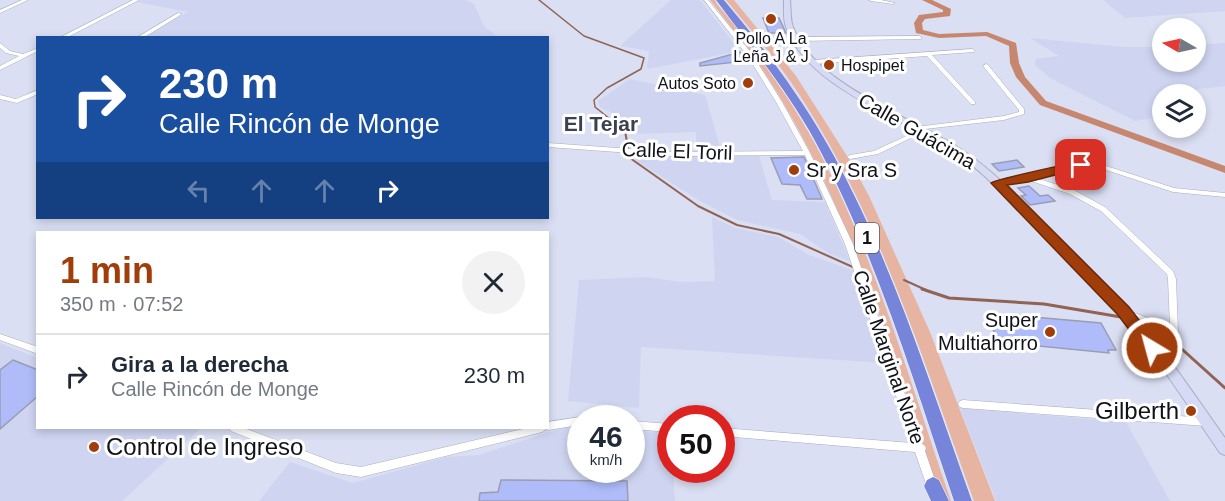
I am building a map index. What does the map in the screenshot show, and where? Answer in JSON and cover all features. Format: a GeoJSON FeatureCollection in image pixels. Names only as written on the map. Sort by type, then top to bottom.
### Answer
{"type":"FeatureCollection","features":[{"type":"Feature","properties":{"kind":"highway","name":"1"},"geometry":{"type":"LineString","coordinates":[[720,0],[794,97],[841,183],[877,260],[963,501]]}},
{"type":"Feature","properties":{"kind":"main road","name":"Calle Guácima"},"geometry":{"type":"LineString","coordinates":[[787,0],[785,17],[795,39],[814,62],[844,87],[971,160],[997,183],[1125,313],[1225,449]]}},
{"type":"Feature","properties":{"kind":"street"},"geometry":{"type":"LineString","coordinates":[[0,12],[26,0]]}},
{"type":"Feature","properties":{"kind":"street"},"geometry":{"type":"LineString","coordinates":[[66,36],[137,0]]}},
{"type":"Feature","properties":{"kind":"street","name":"Calle Marginal Norte"},"geometry":{"type":"LineString","coordinates":[[706,0],[749,54],[807,153],[849,244],[937,496]]}},
{"type":"Feature","properties":{"kind":"street"},"geometry":{"type":"LineString","coordinates":[[871,0],[893,3]]}},
{"type":"Feature","properties":{"kind":"street"},"geometry":{"type":"LineString","coordinates":[[142,36],[180,14]]}},
{"type":"Feature","properties":{"kind":"street"},"geometry":{"type":"LineString","coordinates":[[795,39],[919,38]]}},
{"type":"Feature","properties":{"kind":"street"},"geometry":{"type":"LineString","coordinates":[[0,45],[8,52],[24,56]]}},
{"type":"Feature","properties":{"kind":"street"},"geometry":{"type":"LineString","coordinates":[[0,68],[36,50]]}},
{"type":"Feature","properties":{"kind":"street"},"geometry":{"type":"LineString","coordinates":[[814,62],[972,51]]}},
{"type":"Feature","properties":{"kind":"street"},"geometry":{"type":"LineString","coordinates":[[928,54],[973,103]]}},
{"type":"Feature","properties":{"kind":"street"},"geometry":{"type":"LineString","coordinates":[[850,158],[876,153],[918,128],[1004,118],[1023,111],[986,66]]}},
{"type":"Feature","properties":{"kind":"street"},"geometry":{"type":"LineString","coordinates":[[0,97],[17,101],[36,93]]}},
{"type":"Feature","properties":{"kind":"street","name":"Calle El Toril"},"geometry":{"type":"LineString","coordinates":[[549,145],[673,154],[807,153]]}},
{"type":"Feature","properties":{"kind":"street"},"geometry":{"type":"LineString","coordinates":[[997,183],[1028,178],[1070,166],[1097,165],[1173,190],[1225,195]]}},
{"type":"Feature","properties":{"kind":"street"},"geometry":{"type":"LineString","coordinates":[[1028,178],[1072,192],[1103,209],[1170,273],[1174,332],[1125,313]]}},
{"type":"Feature","properties":{"kind":"street"},"geometry":{"type":"LineString","coordinates":[[0,337],[36,350]]}},
{"type":"Feature","properties":{"kind":"street"},"geometry":{"type":"LineString","coordinates":[[963,404],[1206,422]]}},
{"type":"Feature","properties":{"kind":"street"},"geometry":{"type":"LineString","coordinates":[[549,426],[567,423]]}},
{"type":"Feature","properties":{"kind":"street"},"geometry":{"type":"LineString","coordinates":[[237,429],[336,468],[361,472],[538,429]]}},
{"type":"Feature","properties":{"kind":"street"},"geometry":{"type":"LineString","coordinates":[[735,433],[921,448]]}},
{"type":"Feature","properties":{"kind":"shaded area"},"geometry":{"type":"Polygon","coordinates":[[[140,0],[465,0],[474,4],[484,26],[496,36],[142,36],[188,12],[137,2],[140,0]]]}},
{"type":"Feature","properties":{"kind":"shaded area"},"geometry":{"type":"Polygon","coordinates":[[[671,0],[700,0],[740,51],[647,69],[649,51],[620,46],[671,0]]]}},
{"type":"Feature","properties":{"kind":"shaded area"},"geometry":{"type":"Polygon","coordinates":[[[710,0],[715,0],[787,97],[811,136],[842,198],[877,283],[951,501],[943,501],[936,486],[870,290],[831,195],[809,149],[776,90],[710,0]]]}},
{"type":"Feature","properties":{"kind":"shaded area"},"geometry":{"type":"Polygon","coordinates":[[[726,0],[734,0],[796,76],[849,159],[869,196],[930,332],[995,501],[974,501],[920,349],[880,248],[833,152],[788,78],[726,0]]]}},
{"type":"Feature","properties":{"kind":"shaded area"},"geometry":{"type":"Polygon","coordinates":[[[1103,0],[1225,0],[1225,11],[1125,18],[1103,0]]]}},
{"type":"Feature","properties":{"kind":"shaded area"},"geometry":{"type":"Polygon","coordinates":[[[1030,38],[1124,47],[1152,47],[1152,72],[1206,72],[1206,44],[1225,43],[1225,86],[1206,88],[1206,84],[1152,84],[1152,118],[1135,121],[1050,78],[1035,65],[1036,59],[1059,56],[1030,38]]]}},
{"type":"Feature","properties":{"kind":"shaded area"},"geometry":{"type":"Polygon","coordinates":[[[630,79],[705,95],[720,147],[696,145],[696,132],[631,134],[628,126],[615,114],[600,107],[598,101],[630,79]]]}},
{"type":"Feature","properties":{"kind":"shaded area"},"geometry":{"type":"Polygon","coordinates":[[[632,153],[673,156],[759,156],[772,200],[825,202],[850,261],[830,254],[800,234],[737,220],[700,201],[637,161],[632,153]]]}},
{"type":"Feature","properties":{"kind":"shaded area"},"geometry":{"type":"Polygon","coordinates":[[[712,217],[735,228],[778,237],[809,255],[855,271],[885,363],[641,347],[639,405],[568,401],[579,280],[647,277],[679,282],[715,281],[712,217]]]}},
{"type":"Feature","properties":{"kind":"shaded area"},"geometry":{"type":"Polygon","coordinates":[[[0,343],[36,358],[36,429],[200,429],[122,501],[0,501],[0,343]]]}},
{"type":"Feature","properties":{"kind":"shaded area"},"geometry":{"type":"Polygon","coordinates":[[[960,408],[1126,422],[1170,501],[996,501],[960,408]]]}},
{"type":"Feature","properties":{"kind":"shaded area"},"geometry":{"type":"Polygon","coordinates":[[[567,426],[567,483],[645,483],[645,431],[657,432],[657,483],[674,483],[675,501],[259,501],[290,462],[353,483],[446,457],[479,455],[567,426]]]}},
{"type":"Feature","properties":{"kind":"building"},"geometry":{"type":"Polygon","coordinates":[[[763,18],[779,18],[786,33],[769,33],[763,18]]]}},
{"type":"Feature","properties":{"kind":"building"},"geometry":{"type":"Polygon","coordinates":[[[740,52],[746,61],[700,66],[700,63],[740,52]]]}},
{"type":"Feature","properties":{"kind":"building","name":"Sr y Sra S"},"geometry":{"type":"Polygon","coordinates":[[[804,157],[822,199],[807,199],[800,185],[782,184],[771,158],[804,157]]]}},
{"type":"Feature","properties":{"kind":"building"},"geometry":{"type":"Polygon","coordinates":[[[1017,160],[1024,167],[999,171],[992,164],[1017,160]]]}},
{"type":"Feature","properties":{"kind":"building"},"geometry":{"type":"Polygon","coordinates":[[[1029,186],[1040,196],[1048,195],[1055,201],[1030,205],[1021,196],[1026,195],[1018,188],[1029,186]]]}},
{"type":"Feature","properties":{"kind":"building","name":"Super Multiahorro"},"geometry":{"type":"Polygon","coordinates":[[[987,313],[1101,323],[1116,350],[1108,350],[1109,353],[998,342],[987,313]]]}},
{"type":"Feature","properties":{"kind":"building"},"geometry":{"type":"Polygon","coordinates":[[[13,360],[36,369],[36,398],[0,429],[0,370],[13,360]]]}},
{"type":"Feature","properties":{"kind":"building"},"geometry":{"type":"Polygon","coordinates":[[[501,480],[627,483],[628,501],[479,501],[480,493],[498,492],[501,480]]]}},
{"type":"Feature","properties":{"kind":"waterway"},"geometry":{"type":"LineString","coordinates":[[539,0],[584,36],[644,58],[641,69],[607,88],[594,100],[595,107],[620,127]]}},
{"type":"Feature","properties":{"kind":"waterway"},"geometry":{"type":"LineString","coordinates":[[926,0],[947,9],[947,14],[922,17],[918,23],[919,31],[939,36],[987,34],[1013,45],[1014,63],[1020,77],[1043,103],[1225,170]]}},
{"type":"Feature","properties":{"kind":"waterway"},"geometry":{"type":"LineString","coordinates":[[618,125],[625,131],[630,158],[698,206],[737,225],[779,234],[855,268]]}},
{"type":"Feature","properties":{"kind":"waterway"},"geometry":{"type":"LineString","coordinates":[[904,280],[926,290]]}},
{"type":"Feature","properties":{"kind":"waterway"},"geometry":{"type":"LineString","coordinates":[[922,289],[949,298],[1044,304],[1121,317]]}},
{"type":"Feature","properties":{"kind":"waterway"},"geometry":{"type":"LineString","coordinates":[[1141,324],[1164,333],[1225,388]]}},
{"type":"Feature","properties":{"kind":"place","name":"Pollo A La Leña J & J"},"geometry":{"type":"Point","coordinates":[771,19]}},
{"type":"Feature","properties":{"kind":"place","name":"Hospipet"},"geometry":{"type":"Point","coordinates":[829,65]}},
{"type":"Feature","properties":{"kind":"place","name":"Autos Soto"},"geometry":{"type":"Point","coordinates":[748,83]}},
{"type":"Feature","properties":{"kind":"place","name":"Sr y Sra S"},"geometry":{"type":"Point","coordinates":[794,170]}},
{"type":"Feature","properties":{"kind":"place","name":"Super Multiahorro"},"geometry":{"type":"Point","coordinates":[1050,332]}},
{"type":"Feature","properties":{"kind":"place","name":"Gilberth"},"geometry":{"type":"Point","coordinates":[1191,411]}},
{"type":"Feature","properties":{"kind":"place","name":"Control de Ingreso"},"geometry":{"type":"Point","coordinates":[94,447]}},
{"type":"Feature","properties":{"kind":"district","name":"El Tejar"},"geometry":{"type":"Point","coordinates":[601,124]}},
{"type":"Feature","properties":{"kind":"route"},"geometry":{"type":"LineString","coordinates":[[1081,165],[997,183],[1124,311],[1152,348]]}}]}
